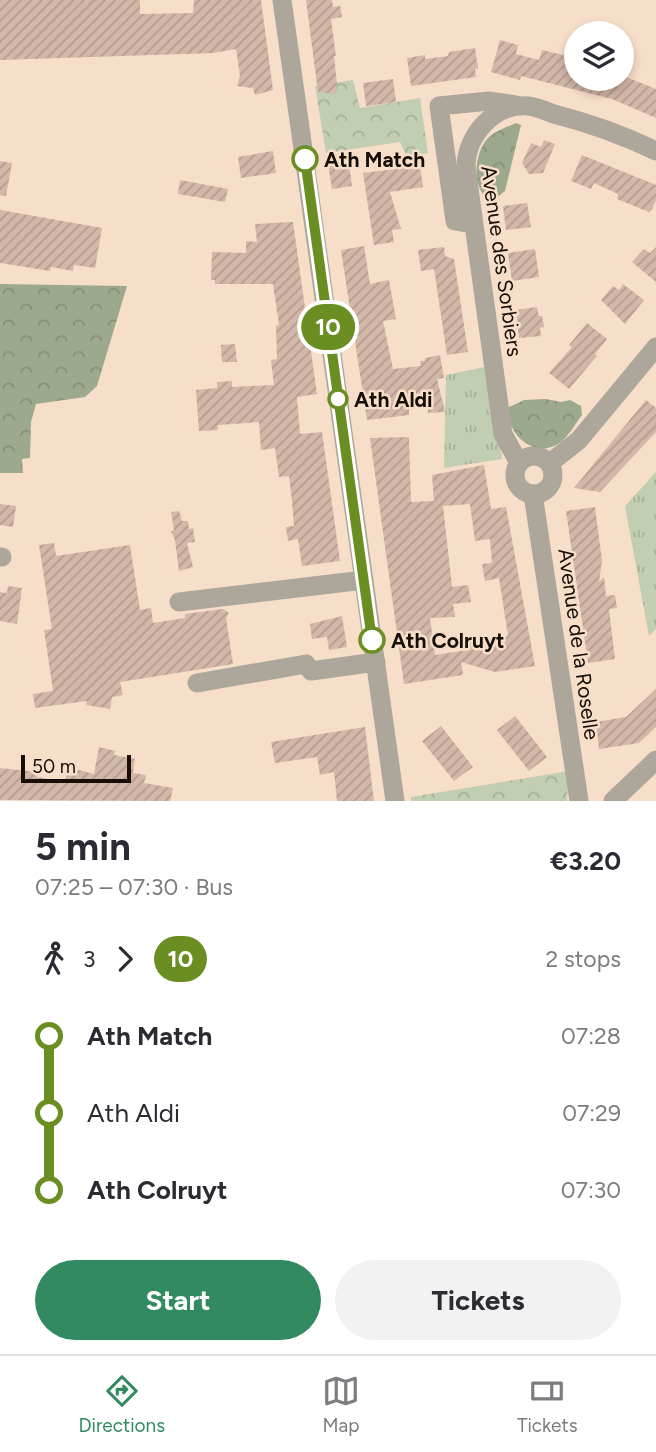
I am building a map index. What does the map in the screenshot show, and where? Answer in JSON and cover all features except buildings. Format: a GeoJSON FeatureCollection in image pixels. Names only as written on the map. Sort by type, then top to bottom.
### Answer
{"type":"FeatureCollection","features":[{"type":"Feature","properties":{"kind":"street"},"geometry":{"type":"LineString","coordinates":[[282,0],[395,801]]}},
{"type":"Feature","properties":{"kind":"street"},"geometry":{"type":"LineString","coordinates":[[473,224],[455,221],[439,106],[489,101],[527,106],[581,121],[656,151]]}},
{"type":"Feature","properties":{"kind":"street","name":"Avenue des Sorbiers"},"geometry":{"type":"LineString","coordinates":[[519,463],[503,434],[473,224],[466,152],[477,130],[499,113],[527,106]]}},
{"type":"Feature","properties":{"kind":"street"},"geometry":{"type":"LineString","coordinates":[[550,463],[579,440],[656,347]]}},
{"type":"Feature","properties":{"kind":"street"},"geometry":{"type":"LineString","coordinates":[[519,463],[533,456],[541,457],[550,463],[553,473],[551,481],[544,490],[533,495]]}},
{"type":"Feature","properties":{"kind":"street","name":"Avenue de la Roselle"},"geometry":{"type":"LineString","coordinates":[[519,463],[515,480],[522,490],[533,495],[579,801]]}},
{"type":"Feature","properties":{"kind":"street"},"geometry":{"type":"LineString","coordinates":[[179,602],[364,580]]}},
{"type":"Feature","properties":{"kind":"street"},"geometry":{"type":"LineString","coordinates":[[197,683],[306,664],[312,671],[376,662]]}},
{"type":"Feature","properties":{"kind":"street"},"geometry":{"type":"LineString","coordinates":[[613,801],[656,760]]}},
{"type":"Feature","properties":{"kind":"green space"},"geometry":{"type":"Polygon","coordinates":[[[353,80],[360,108],[420,98],[428,153],[407,157],[400,142],[326,153],[315,86],[353,80]]]}},
{"type":"Feature","properties":{"kind":"green space"},"geometry":{"type":"Polygon","coordinates":[[[516,123],[521,125],[505,191],[489,200],[483,195],[477,180],[479,154],[490,136],[516,123]]]}},
{"type":"Feature","properties":{"kind":"green space"},"geometry":{"type":"Polygon","coordinates":[[[0,284],[127,286],[97,386],[85,397],[36,404],[31,422],[30,458],[22,459],[23,473],[0,473],[0,284]]]}},
{"type":"Feature","properties":{"kind":"green space"},"geometry":{"type":"Polygon","coordinates":[[[489,366],[502,459],[444,468],[446,375],[489,366]]]}},
{"type":"Feature","properties":{"kind":"green space"},"geometry":{"type":"Polygon","coordinates":[[[546,399],[561,402],[570,400],[581,406],[582,415],[558,444],[549,448],[530,446],[511,426],[509,407],[524,400],[546,399]]]}},
{"type":"Feature","properties":{"kind":"green space"},"geometry":{"type":"Polygon","coordinates":[[[656,472],[656,629],[649,636],[625,506],[656,472]]]}},
{"type":"Feature","properties":{"kind":"green space"},"geometry":{"type":"Polygon","coordinates":[[[569,771],[567,801],[411,801],[411,797],[569,771]]]}},
{"type":"Feature","properties":{"kind":"bus line","name":"10"},"geometry":{"type":"LineString","coordinates":[[305,159],[372,640]]}},
{"type":"Feature","properties":{"kind":"place","name":"Ath Match"},"geometry":{"type":"Point","coordinates":[305,159]}},
{"type":"Feature","properties":{"kind":"place","name":"Ath Aldi"},"geometry":{"type":"Point","coordinates":[338,399]}},
{"type":"Feature","properties":{"kind":"place","name":"Ath Colruyt"},"geometry":{"type":"Point","coordinates":[372,640]}}]}
